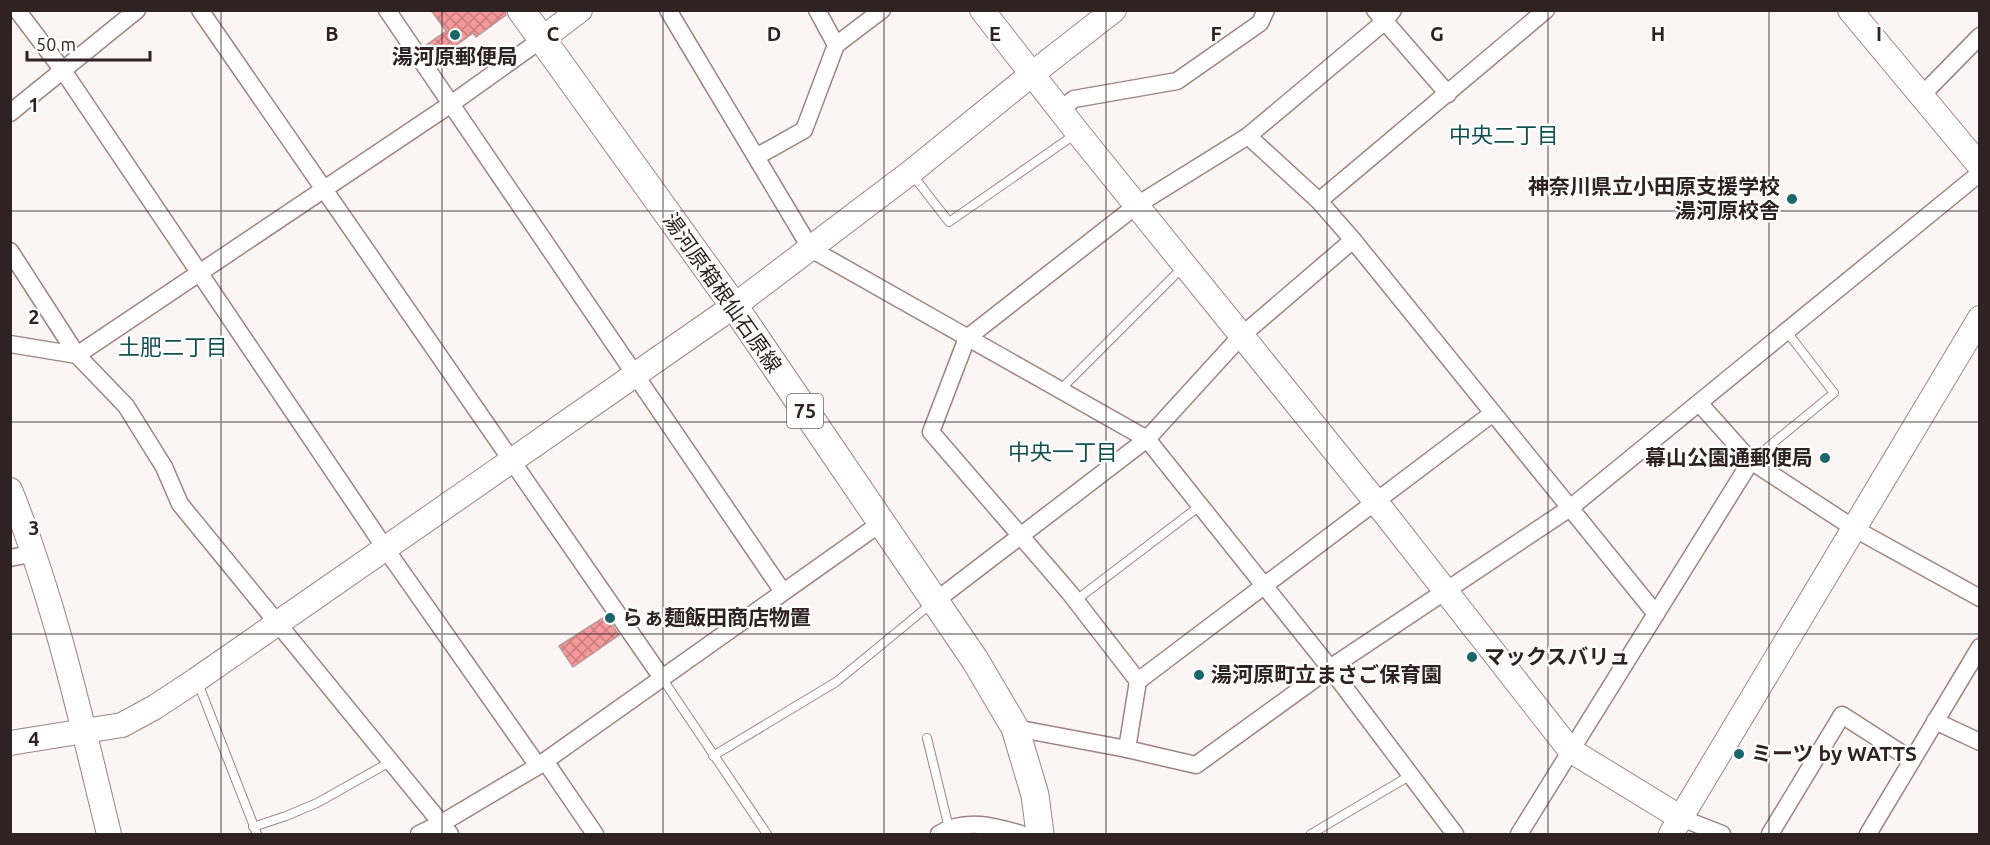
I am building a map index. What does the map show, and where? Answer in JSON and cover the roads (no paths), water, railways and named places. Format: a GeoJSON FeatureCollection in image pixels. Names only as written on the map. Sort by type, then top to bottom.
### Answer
{"type":"FeatureCollection","features":[{"type":"Feature","properties":{"kind":"main road","name":"湯河原箱根仙石原線"},"geometry":{"type":"LineString","coordinates":[[521,10],[734,306],[975,660],[1015,728],[1035,795],[1040,834]]}},
{"type":"Feature","properties":{"kind":"street"},"geometry":{"type":"LineString","coordinates":[[17,10],[64,72],[385,548],[541,764],[595,834]]}},
{"type":"Feature","properties":{"kind":"street"},"geometry":{"type":"LineString","coordinates":[[10,113],[64,72],[137,10]]}},
{"type":"Feature","properties":{"kind":"street"},"geometry":{"type":"LineString","coordinates":[[200,10],[662,678]]}},
{"type":"Feature","properties":{"kind":"street"},"geometry":{"type":"LineString","coordinates":[[387,10],[783,592]]}},
{"type":"Feature","properties":{"kind":"street"},"geometry":{"type":"LineString","coordinates":[[10,344],[77,355],[451,104],[580,10]]}},
{"type":"Feature","properties":{"kind":"street"},"geometry":{"type":"LineString","coordinates":[[668,10],[812,249],[1147,439],[1330,668],[1455,834]]}},
{"type":"Feature","properties":{"kind":"street"},"geometry":{"type":"LineString","coordinates":[[817,10],[836,45]]}},
{"type":"Feature","properties":{"kind":"street"},"geometry":{"type":"LineString","coordinates":[[756,157],[804,130],[836,45],[882,10]]}},
{"type":"Feature","properties":{"kind":"street"},"geometry":{"type":"LineString","coordinates":[[982,10],[1078,133],[1376,502],[1570,750],[1676,826],[1722,834]]}},
{"type":"Feature","properties":{"kind":"street"},"geometry":{"type":"LineString","coordinates":[[10,742],[122,725],[196,680],[734,306],[911,172],[1114,10]]}},
{"type":"Feature","properties":{"kind":"street"},"geometry":{"type":"LineString","coordinates":[[1060,110],[1074,99],[1177,81],[1260,23],[1266,10]]}},
{"type":"Feature","properties":{"kind":"street"},"geometry":{"type":"LineString","coordinates":[[1319,201],[1546,10]]}},
{"type":"Feature","properties":{"kind":"street"},"geometry":{"type":"LineString","coordinates":[[1850,10],[1980,166]]}},
{"type":"Feature","properties":{"kind":"street"},"geometry":{"type":"LineString","coordinates":[[1138,681],[1074,601],[931,432],[967,338],[1137,205],[1248,136],[1384,14],[1448,94]]}},
{"type":"Feature","properties":{"kind":"street"},"geometry":{"type":"LineString","coordinates":[[1921,96],[1980,36]]}},
{"type":"Feature","properties":{"kind":"street"},"geometry":{"type":"LineString","coordinates":[[1248,136],[1319,201],[1353,240],[1656,614]]}},
{"type":"Feature","properties":{"kind":"street"},"geometry":{"type":"LineString","coordinates":[[1015,728],[1127,749],[1196,765],[1330,668],[1570,508],[1980,173]]}},
{"type":"Feature","properties":{"kind":"street"},"geometry":{"type":"LineString","coordinates":[[934,602],[1147,439],[1241,336],[1353,240]]}},
{"type":"Feature","properties":{"kind":"street"},"geometry":{"type":"LineString","coordinates":[[10,251],[77,355],[126,406],[164,466],[180,504],[446,829]]}},
{"type":"Feature","properties":{"kind":"street"},"geometry":{"type":"LineString","coordinates":[[1676,826],[1980,318]]}},
{"type":"Feature","properties":{"kind":"street"},"geometry":{"type":"LineString","coordinates":[[1700,404],[1751,462],[1855,529],[1980,598]]}},
{"type":"Feature","properties":{"kind":"street"},"geometry":{"type":"LineString","coordinates":[[1127,749],[1138,681],[1493,413]]}},
{"type":"Feature","properties":{"kind":"street"},"geometry":{"type":"LineString","coordinates":[[1519,834],[1751,462]]}},
{"type":"Feature","properties":{"kind":"street"},"geometry":{"type":"LineString","coordinates":[[10,490],[35,553],[109,834]]}},
{"type":"Feature","properties":{"kind":"street"},"geometry":{"type":"LineString","coordinates":[[419,834],[446,829],[881,523]]}},
{"type":"Feature","properties":{"kind":"street"},"geometry":{"type":"LineString","coordinates":[[10,558],[35,553]]}},
{"type":"Feature","properties":{"kind":"street"},"geometry":{"type":"LineString","coordinates":[[1868,834],[1980,647]]}},
{"type":"Feature","properties":{"kind":"street"},"geometry":{"type":"LineString","coordinates":[[1770,834],[1842,715],[1912,760]]}},
{"type":"Feature","properties":{"kind":"street"},"geometry":{"type":"LineString","coordinates":[[1935,721],[1980,742]]}},
{"type":"Feature","properties":{"kind":"street"},"geometry":{"type":"LineString","coordinates":[[944,831],[977,824],[1004,832],[1021,834]]}},
{"type":"Feature","properties":{"kind":"lane"},"geometry":{"type":"LineString","coordinates":[[911,172],[949,222],[1078,133]]}},
{"type":"Feature","properties":{"kind":"lane"},"geometry":{"type":"LineString","coordinates":[[1061,389],[1185,266]]}},
{"type":"Feature","properties":{"kind":"lane"},"geometry":{"type":"LineString","coordinates":[[1751,462],[1834,393],[1787,332]]}},
{"type":"Feature","properties":{"kind":"lane"},"geometry":{"type":"LineString","coordinates":[[1074,601],[1201,505]]}},
{"type":"Feature","properties":{"kind":"lane"},"geometry":{"type":"LineString","coordinates":[[714,756],[836,681],[934,602]]}},
{"type":"Feature","properties":{"kind":"lane"},"geometry":{"type":"LineString","coordinates":[[662,678],[767,834]]}},
{"type":"Feature","properties":{"kind":"lane"},"geometry":{"type":"LineString","coordinates":[[196,680],[255,831],[317,803],[390,762]]}},
{"type":"Feature","properties":{"kind":"lane"},"geometry":{"type":"LineString","coordinates":[[927,738],[944,831]]}},
{"type":"Feature","properties":{"kind":"lane"},"geometry":{"type":"LineString","coordinates":[[1311,834],[1411,776]]}},
{"type":"Feature","properties":{"kind":"place","name":"湯河原郵便局"},"geometry":{"type":"Point","coordinates":[455,35]}},
{"type":"Feature","properties":{"kind":"place","name":"神奈川県立小田原支援学校 湯河原校舎"},"geometry":{"type":"Point","coordinates":[1792,199]}},
{"type":"Feature","properties":{"kind":"place","name":"幕山公園通郵便局"},"geometry":{"type":"Point","coordinates":[1825,458]}},
{"type":"Feature","properties":{"kind":"place","name":"らぁ麺飯田商店物置"},"geometry":{"type":"Point","coordinates":[610,618]}},
{"type":"Feature","properties":{"kind":"place","name":"マックスバリュ"},"geometry":{"type":"Point","coordinates":[1472,657]}},
{"type":"Feature","properties":{"kind":"place","name":"湯河原町立まさご保育園"},"geometry":{"type":"Point","coordinates":[1199,675]}},
{"type":"Feature","properties":{"kind":"place","name":"ミーツ by WATTS"},"geometry":{"type":"Point","coordinates":[1739,754]}},
{"type":"Feature","properties":{"kind":"district","name":"中央二丁目"},"geometry":{"type":"Point","coordinates":[1504,135]}},
{"type":"Feature","properties":{"kind":"district","name":"土肥二丁目"},"geometry":{"type":"Point","coordinates":[173,347]}},
{"type":"Feature","properties":{"kind":"district","name":"中央一丁目"},"geometry":{"type":"Point","coordinates":[1063,452]}}]}
